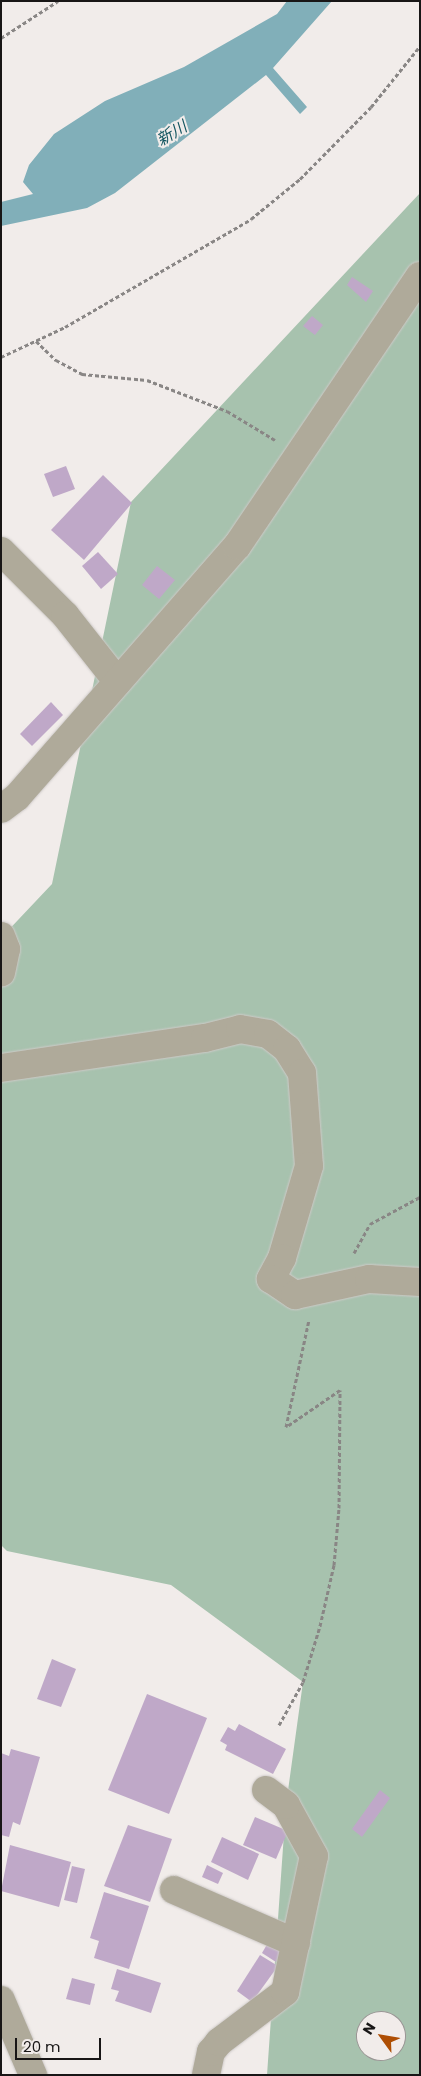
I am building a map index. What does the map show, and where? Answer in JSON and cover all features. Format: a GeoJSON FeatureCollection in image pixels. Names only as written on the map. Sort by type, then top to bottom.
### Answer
{"type":"FeatureCollection","features":[{"type":"Feature","properties":{"kind":"street"},"geometry":{"type":"LineString","coordinates":[[1,809],[17,797],[237,546],[420,276]]}},
{"type":"Feature","properties":{"kind":"street"},"geometry":{"type":"LineString","coordinates":[[1,552],[65,615],[118,682]]}},
{"type":"Feature","properties":{"kind":"street"},"geometry":{"type":"LineString","coordinates":[[1,936],[6,949],[1,972]]}},
{"type":"Feature","properties":{"kind":"street"},"geometry":{"type":"LineString","coordinates":[[1,1068],[205,1038],[240,1029],[268,1034],[287,1049],[302,1073],[309,1166],[282,1258],[271,1279],[295,1295],[369,1279],[420,1282]]}},
{"type":"Feature","properties":{"kind":"street"},"geometry":{"type":"LineString","coordinates":[[206,2075],[211,2052],[219,2042],[285,1992],[296,1943],[314,1856],[286,1805],[266,1790]]}},
{"type":"Feature","properties":{"kind":"street"},"geometry":{"type":"LineString","coordinates":[[174,1890],[296,1943]]}},
{"type":"Feature","properties":{"kind":"street"},"geometry":{"type":"LineString","coordinates":[[1,2000],[33,2075]]}},
{"type":"Feature","properties":{"kind":"path"},"geometry":{"type":"LineString","coordinates":[[1,38],[58,1]]}},
{"type":"Feature","properties":{"kind":"path"},"geometry":{"type":"LineString","coordinates":[[1,357],[36,341],[251,219],[300,179],[370,107],[420,46]]}},
{"type":"Feature","properties":{"kind":"path"},"geometry":{"type":"LineString","coordinates":[[36,341],[56,360],[82,374],[148,380],[184,393],[227,411],[299,454]]}},
{"type":"Feature","properties":{"kind":"path"},"geometry":{"type":"LineString","coordinates":[[351,1283],[354,1253],[363,1231],[370,1224],[420,1197]]}},
{"type":"Feature","properties":{"kind":"path"},"geometry":{"type":"LineString","coordinates":[[279,1725],[303,1682],[320,1626],[334,1565],[338,1517],[340,1390],[286,1427],[314,1292]]}},
{"type":"Feature","properties":{"kind":"green space"},"geometry":{"type":"Polygon","coordinates":[[[420,193],[420,2075],[267,2075],[286,1805],[303,1682],[171,1585],[7,1551],[1,1545],[1,938],[52,884],[131,502],[420,193]]]}},
{"type":"Feature","properties":{"kind":"water","name":"新川"},"geometry":{"type":"Polygon","coordinates":[[[287,1],[332,1],[273,68],[307,107],[300,114],[266,75],[115,193],[87,208],[1,226],[1,202],[33,194],[23,182],[29,165],[54,134],[105,101],[184,67],[277,14],[287,1]]]}},
{"type":"Feature","properties":{"kind":"building"},"geometry":{"type":"Polygon","coordinates":[[[352,277],[373,291],[366,302],[347,285],[352,277]]]}},
{"type":"Feature","properties":{"kind":"building"},"geometry":{"type":"Polygon","coordinates":[[[312,316],[323,325],[315,335],[303,326],[312,316]]]}},
{"type":"Feature","properties":{"kind":"building"},"geometry":{"type":"Polygon","coordinates":[[[66,466],[75,489],[53,497],[44,474],[66,466]]]}},
{"type":"Feature","properties":{"kind":"building"},"geometry":{"type":"Polygon","coordinates":[[[103,475],[132,503],[84,560],[51,530],[103,475]]]}},
{"type":"Feature","properties":{"kind":"building"},"geometry":{"type":"Polygon","coordinates":[[[98,552],[118,574],[101,589],[82,566],[98,552]]]}},
{"type":"Feature","properties":{"kind":"building"},"geometry":{"type":"Polygon","coordinates":[[[157,566],[175,580],[159,599],[142,585],[157,566]]]}},
{"type":"Feature","properties":{"kind":"building"},"geometry":{"type":"Polygon","coordinates":[[[51,702],[63,715],[32,746],[20,734],[51,702]]]}},
{"type":"Feature","properties":{"kind":"building"},"geometry":{"type":"Polygon","coordinates":[[[52,1659],[76,1669],[61,1707],[37,1699],[52,1659]]]}},
{"type":"Feature","properties":{"kind":"building"},"geometry":{"type":"Polygon","coordinates":[[[147,1694],[207,1718],[169,1814],[108,1790],[147,1694]]]}},
{"type":"Feature","properties":{"kind":"building"},"geometry":{"type":"Polygon","coordinates":[[[239,1724],[286,1749],[273,1774],[225,1750],[227,1745],[220,1741],[228,1727],[235,1731],[239,1724]]]}},
{"type":"Feature","properties":{"kind":"building"},"geometry":{"type":"Polygon","coordinates":[[[11,1749],[40,1757],[20,1825],[13,1822],[9,1837],[1,1835],[1,1753],[9,1756],[11,1749]]]}},
{"type":"Feature","properties":{"kind":"building"},"geometry":{"type":"Polygon","coordinates":[[[380,1790],[390,1798],[362,1837],[352,1829],[380,1790]]]}},
{"type":"Feature","properties":{"kind":"building"},"geometry":{"type":"Polygon","coordinates":[[[255,1817],[288,1831],[276,1859],[243,1845],[255,1817]]]}},
{"type":"Feature","properties":{"kind":"building"},"geometry":{"type":"Polygon","coordinates":[[[128,1825],[172,1839],[150,1902],[104,1886],[128,1825]]]}},
{"type":"Feature","properties":{"kind":"building"},"geometry":{"type":"Polygon","coordinates":[[[222,1837],[259,1854],[248,1880],[211,1862],[222,1837]]]}},
{"type":"Feature","properties":{"kind":"building"},"geometry":{"type":"Polygon","coordinates":[[[10,1845],[71,1862],[59,1907],[1,1891],[10,1845]]]}},
{"type":"Feature","properties":{"kind":"building"},"geometry":{"type":"Polygon","coordinates":[[[207,1865],[223,1873],[218,1884],[202,1877],[207,1865]]]}},
{"type":"Feature","properties":{"kind":"building"},"geometry":{"type":"Polygon","coordinates":[[[72,1866],[85,1869],[77,1903],[64,1900],[72,1866]]]}},
{"type":"Feature","properties":{"kind":"building"},"geometry":{"type":"Polygon","coordinates":[[[104,1892],[149,1906],[129,1969],[94,1958],[99,1941],[90,1938],[104,1892]]]}},
{"type":"Feature","properties":{"kind":"building"},"geometry":{"type":"Polygon","coordinates":[[[269,1941],[282,1948],[276,1962],[262,1953],[269,1941]]]}},
{"type":"Feature","properties":{"kind":"building"},"geometry":{"type":"Polygon","coordinates":[[[260,1955],[278,1966],[252,2002],[237,1991],[260,1955]]]}},
{"type":"Feature","properties":{"kind":"building"},"geometry":{"type":"Polygon","coordinates":[[[117,1969],[161,1983],[151,2013],[115,2001],[119,1991],[111,1989],[117,1969]]]}},
{"type":"Feature","properties":{"kind":"building"},"geometry":{"type":"Polygon","coordinates":[[[72,1978],[95,1984],[90,2005],[66,1999],[72,1978]]]}}]}
